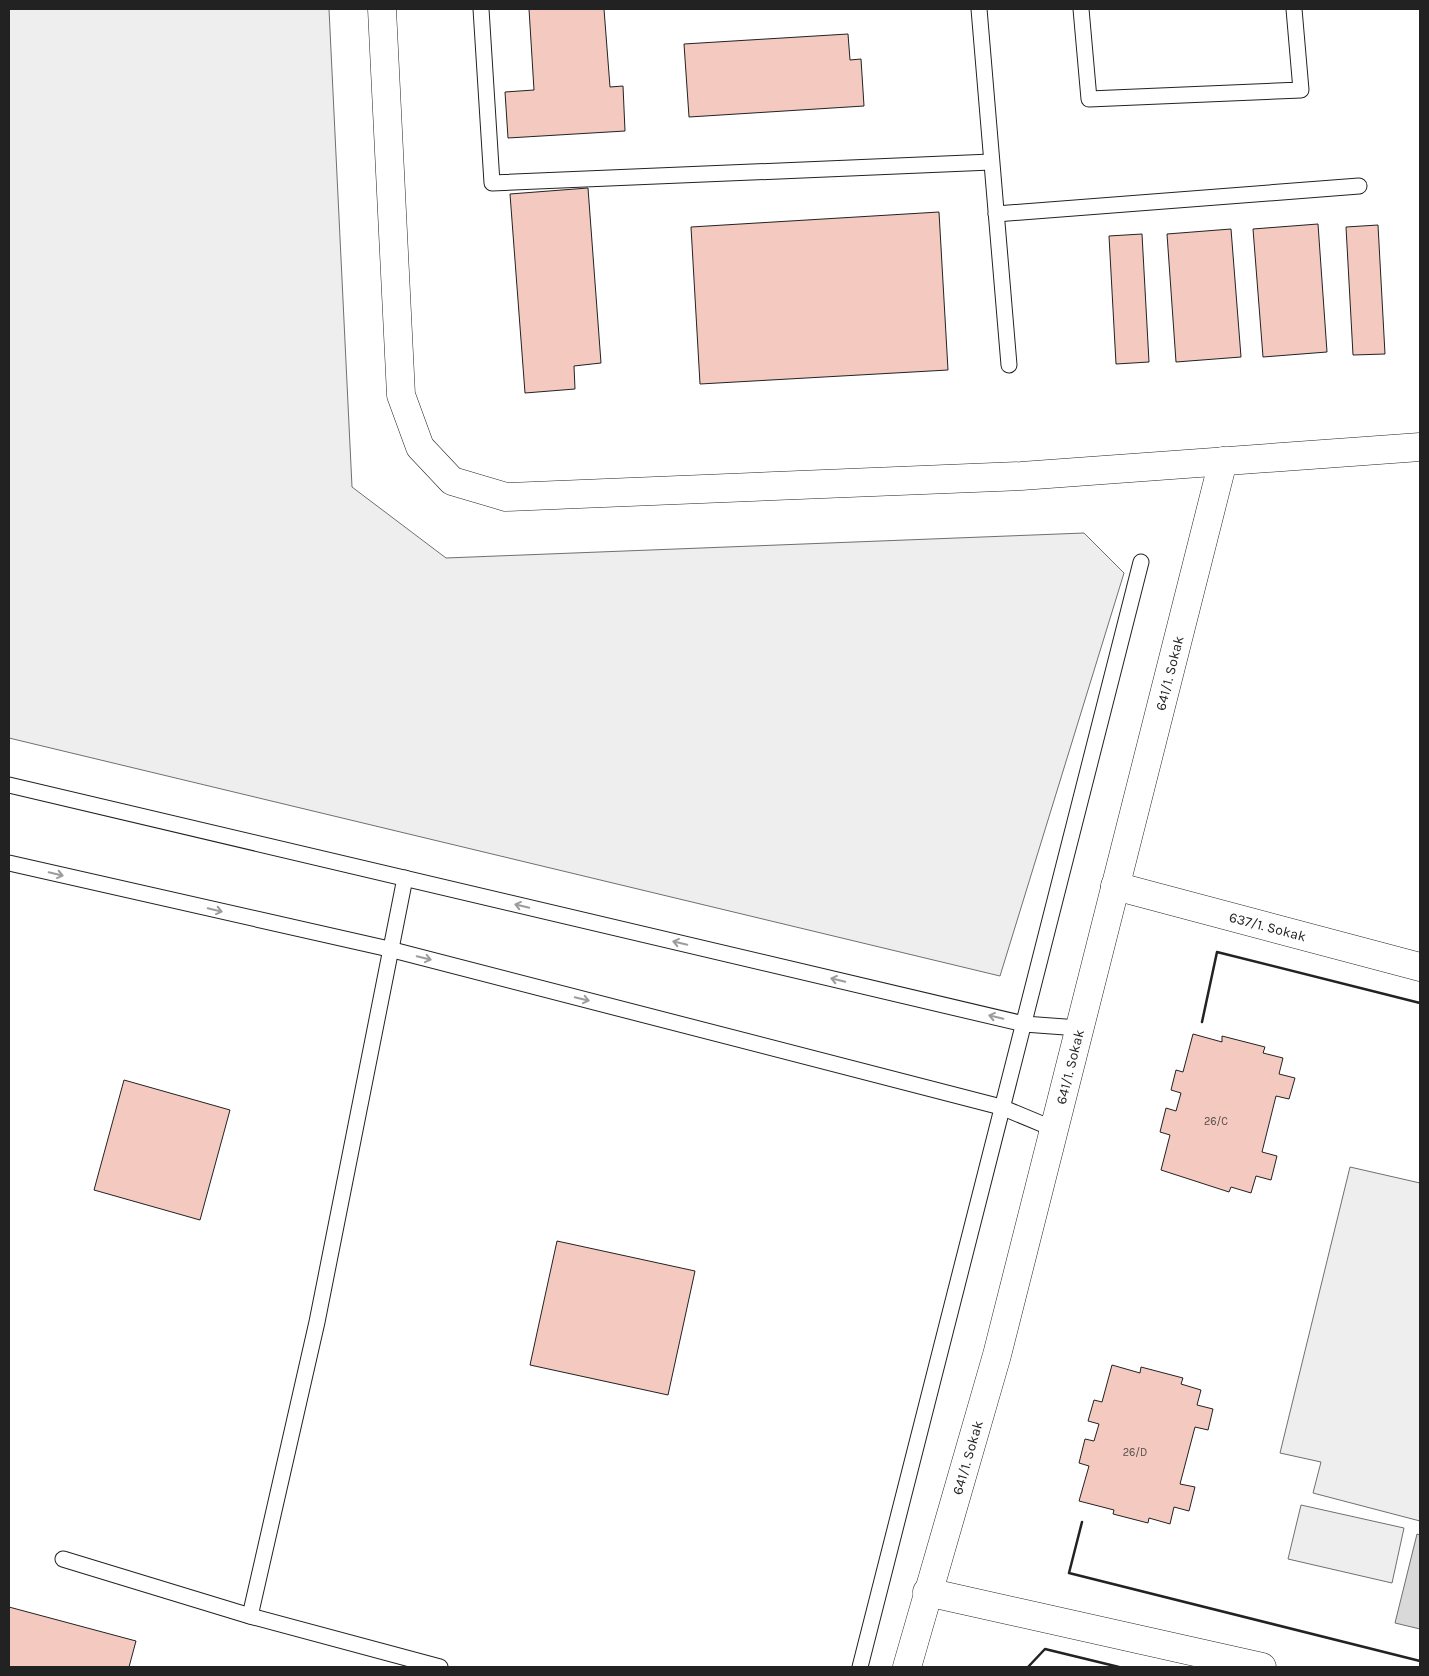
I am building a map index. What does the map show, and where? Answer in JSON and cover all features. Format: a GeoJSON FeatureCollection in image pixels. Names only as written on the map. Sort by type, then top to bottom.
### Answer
{"type":"FeatureCollection","features":[{"type":"Feature","properties":{"kind":"street"},"geometry":{"type":"LineString","coordinates":[[382,9],[400,395],[420,447],[452,481],[506,497],[1021,476],[1420,447]]}},
{"type":"Feature","properties":{"kind":"street","name":"641/1. Sokak"},"geometry":{"type":"LineString","coordinates":[[907,1667],[996,1355],[1223,462]]}},
{"type":"Feature","properties":{"kind":"street","name":"637/1. Sokak"},"geometry":{"type":"LineString","coordinates":[[1115,886],[1420,967]]}},
{"type":"Feature","properties":{"kind":"street"},"geometry":{"type":"LineString","coordinates":[[927,1592],[1262,1667]]}},
{"type":"Feature","properties":{"kind":"lane"},"geometry":{"type":"LineString","coordinates":[[481,9],[492,183],[991,162]]}},
{"type":"Feature","properties":{"kind":"lane"},"geometry":{"type":"LineString","coordinates":[[979,9],[1009,365]]}},
{"type":"Feature","properties":{"kind":"lane"},"geometry":{"type":"LineString","coordinates":[[1081,9],[1089,99],[1301,90],[1294,9]]}},
{"type":"Feature","properties":{"kind":"lane"},"geometry":{"type":"LineString","coordinates":[[996,214],[1359,186]]}},
{"type":"Feature","properties":{"kind":"lane"},"geometry":{"type":"LineString","coordinates":[[860,1667],[1141,562]]}},
{"type":"Feature","properties":{"kind":"lane"},"geometry":{"type":"LineString","coordinates":[[9,785],[1024,1024],[1079,1028]]}},
{"type":"Feature","properties":{"kind":"lane"},"geometry":{"type":"LineString","coordinates":[[9,863],[389,950],[1001,1108],[1054,1129]]}},
{"type":"Feature","properties":{"kind":"lane"},"geometry":{"type":"LineString","coordinates":[[250,1616],[317,1322],[389,950],[405,878]]}},
{"type":"Feature","properties":{"kind":"lane"},"geometry":{"type":"LineString","coordinates":[[63,1559],[250,1616],[440,1667]]}},
{"type":"Feature","properties":{"kind":"shaded area"},"geometry":{"type":"Polygon","coordinates":[[[9,9],[329,9],[352,487],[446,558],[1084,533],[1124,573],[1000,976],[9,738],[9,9]]]}},
{"type":"Feature","properties":{"kind":"shaded area"},"geometry":{"type":"Polygon","coordinates":[[[1350,1167],[1420,1183],[1420,1521],[1313,1493],[1321,1462],[1280,1453],[1350,1167]]]}},
{"type":"Feature","properties":{"kind":"shaded area"},"geometry":{"type":"Polygon","coordinates":[[[1301,1505],[1404,1528],[1392,1583],[1288,1559],[1301,1505]]]}},
{"type":"Feature","properties":{"kind":"shaded area"},"geometry":{"type":"Polygon","coordinates":[[[1417,1534],[1420,1535],[1420,1629],[1395,1623],[1417,1534]]]}},
{"type":"Feature","properties":{"kind":"building"},"geometry":{"type":"Polygon","coordinates":[[[529,9],[604,9],[610,87],[623,86],[625,131],[508,138],[505,92],[534,90],[529,9]]]}},
{"type":"Feature","properties":{"kind":"building"},"geometry":{"type":"Polygon","coordinates":[[[848,34],[850,60],[861,59],[864,106],[689,117],[684,44],[848,34]]]}},
{"type":"Feature","properties":{"kind":"building"},"geometry":{"type":"Polygon","coordinates":[[[588,188],[601,363],[574,366],[575,389],[525,393],[510,194],[588,188]]]}},
{"type":"Feature","properties":{"kind":"building"},"geometry":{"type":"Polygon","coordinates":[[[939,212],[948,370],[700,384],[691,227],[939,212]]]}},
{"type":"Feature","properties":{"kind":"building"},"geometry":{"type":"Polygon","coordinates":[[[1318,224],[1327,352],[1263,357],[1253,229],[1318,224]]]}},
{"type":"Feature","properties":{"kind":"building"},"geometry":{"type":"Polygon","coordinates":[[[1378,225],[1385,354],[1353,355],[1346,227],[1378,225]]]}},
{"type":"Feature","properties":{"kind":"building"},"geometry":{"type":"Polygon","coordinates":[[[1231,229],[1241,357],[1176,362],[1167,234],[1231,229]]]}},
{"type":"Feature","properties":{"kind":"building"},"geometry":{"type":"Polygon","coordinates":[[[1142,234],[1149,362],[1116,364],[1109,236],[1142,234]]]}},
{"type":"Feature","properties":{"kind":"building"},"geometry":{"type":"Polygon","coordinates":[[[1193,1034],[1222,1042],[1222,1036],[1265,1047],[1263,1053],[1283,1058],[1279,1074],[1295,1078],[1289,1099],[1276,1096],[1262,1152],[1277,1156],[1271,1180],[1256,1176],[1251,1193],[1231,1187],[1229,1192],[1161,1170],[1170,1135],[1160,1132],[1166,1108],[1176,1111],[1181,1093],[1171,1090],[1176,1070],[1183,1072],[1193,1034]]]}},
{"type":"Feature","properties":{"kind":"building"},"geometry":{"type":"Polygon","coordinates":[[[124,1080],[230,1110],[200,1220],[94,1190],[124,1080]]]}},
{"type":"Feature","properties":{"kind":"building"},"geometry":{"type":"Polygon","coordinates":[[[557,1241],[695,1271],[668,1395],[530,1365],[557,1241]]]}},
{"type":"Feature","properties":{"kind":"building"},"geometry":{"type":"Polygon","coordinates":[[[1112,1365],[1140,1373],[1141,1367],[1183,1378],[1181,1384],[1201,1390],[1197,1405],[1213,1409],[1208,1430],[1195,1427],[1180,1484],[1195,1487],[1189,1511],[1174,1507],[1170,1524],[1149,1518],[1148,1523],[1113,1514],[1114,1510],[1079,1501],[1089,1466],[1079,1463],[1085,1439],[1094,1441],[1099,1424],[1088,1421],[1094,1400],[1102,1402],[1112,1365]]]}},
{"type":"Feature","properties":{"kind":"building"},"geometry":{"type":"Polygon","coordinates":[[[9,1607],[136,1641],[129,1667],[9,1667],[9,1607]]]}},
{"type":"Feature","properties":{"kind":"wall"},"geometry":{"type":"LineString","coordinates":[[1202,1022],[1217,952],[1420,1003]]}},
{"type":"Feature","properties":{"kind":"wall"},"geometry":{"type":"LineString","coordinates":[[1082,1522],[1069,1573],[1420,1661]]}},
{"type":"Feature","properties":{"kind":"wall"},"geometry":{"type":"LineString","coordinates":[[1028,1667],[1045,1649],[1119,1667]]}}]}
